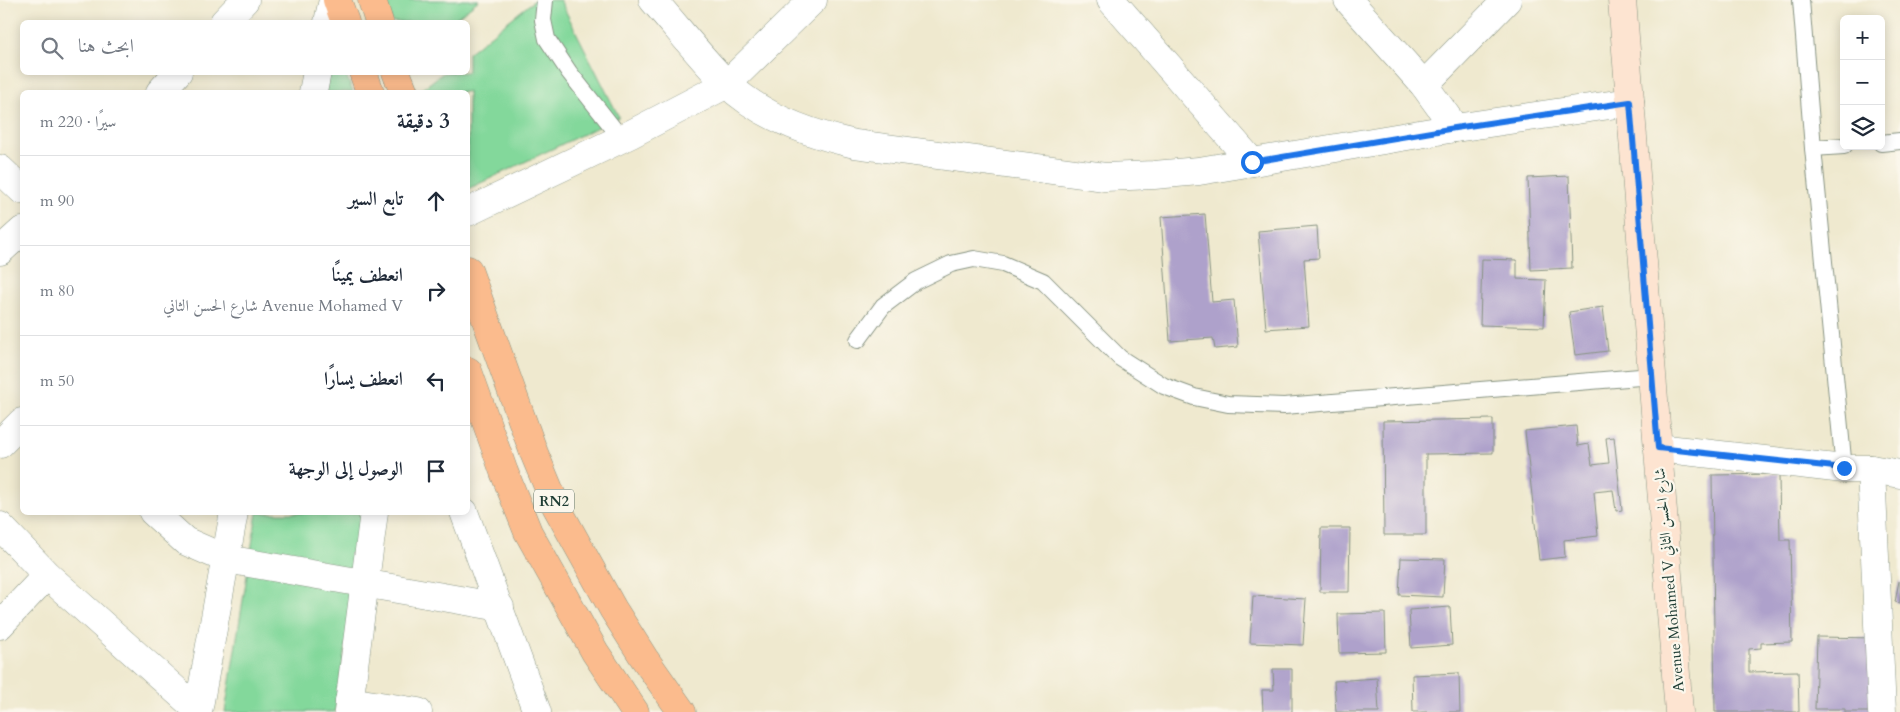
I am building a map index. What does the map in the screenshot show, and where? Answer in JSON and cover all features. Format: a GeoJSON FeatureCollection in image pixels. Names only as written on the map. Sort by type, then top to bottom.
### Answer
{"type":"FeatureCollection","features":[{"type":"Feature","properties":{"kind":"highway"},"geometry":{"type":"LineString","coordinates":[[337,0],[344,20]]}},
{"type":"Feature","properties":{"kind":"highway"},"geometry":{"type":"LineString","coordinates":[[372,0],[378,20]]}},
{"type":"Feature","properties":{"kind":"highway"},"geometry":{"type":"LineString","coordinates":[[364,75],[369,90]]}},
{"type":"Feature","properties":{"kind":"highway"},"geometry":{"type":"LineString","coordinates":[[397,75],[403,90]]}},
{"type":"Feature","properties":{"kind":"highway","name":"RN2"},"geometry":{"type":"LineString","coordinates":[[470,276],[534,453],[556,506],[613,608],[644,658],[682,712]]}},
{"type":"Feature","properties":{"kind":"highway","name":"RN2"},"geometry":{"type":"LineString","coordinates":[[470,377],[504,472],[528,532],[595,652],[635,712]]}},
{"type":"Feature","properties":{"kind":"street"},"geometry":{"type":"LineString","coordinates":[[226,20],[245,0]]}},
{"type":"Feature","properties":{"kind":"street"},"geometry":{"type":"LineString","coordinates":[[328,20],[333,0]]}},
{"type":"Feature","properties":{"kind":"street"},"geometry":{"type":"LineString","coordinates":[[653,0],[727,84],[754,104],[788,123],[824,137],[855,144],[1105,177],[1199,171],[1455,128],[1630,102]]}},
{"type":"Feature","properties":{"kind":"street"},"geometry":{"type":"LineString","coordinates":[[470,211],[727,84],[814,0]]}},
{"type":"Feature","properties":{"kind":"street"},"geometry":{"type":"LineString","coordinates":[[1111,0],[1252,162]]}},
{"type":"Feature","properties":{"kind":"street"},"geometry":{"type":"LineString","coordinates":[[1348,0],[1424,86],[1455,128]]}},
{"type":"Feature","properties":{"kind":"street"},"geometry":{"type":"LineString","coordinates":[[1424,86],[1507,0]]}},
{"type":"Feature","properties":{"kind":"street","name":"Avenue Mohamed V شارع الحسن الثاني"},"geometry":{"type":"LineString","coordinates":[[1622,0],[1679,712]]}},
{"type":"Feature","properties":{"kind":"street"},"geometry":{"type":"LineString","coordinates":[[162,90],[175,75]]}},
{"type":"Feature","properties":{"kind":"street"},"geometry":{"type":"LineString","coordinates":[[313,90],[316,75]]}},
{"type":"Feature","properties":{"kind":"street"},"geometry":{"type":"LineString","coordinates":[[0,169],[20,188]]}},
{"type":"Feature","properties":{"kind":"street"},"geometry":{"type":"LineString","coordinates":[[0,251],[20,232]]}},
{"type":"Feature","properties":{"kind":"street"},"geometry":{"type":"LineString","coordinates":[[0,444],[20,424]]}},
{"type":"Feature","properties":{"kind":"street"},"geometry":{"type":"LineString","coordinates":[[1658,448],[1844,468],[1871,469],[1900,474]]}},
{"type":"Feature","properties":{"kind":"street"},"geometry":{"type":"LineString","coordinates":[[1871,469],[1882,712]]}},
{"type":"Feature","properties":{"kind":"street"},"geometry":{"type":"LineString","coordinates":[[156,515],[185,541],[226,559],[500,607]]}},
{"type":"Feature","properties":{"kind":"street"},"geometry":{"type":"LineString","coordinates":[[198,711],[233,515]]}},
{"type":"Feature","properties":{"kind":"street"},"geometry":{"type":"LineString","coordinates":[[374,515],[348,706],[418,712]]}},
{"type":"Feature","properties":{"kind":"street"},"geometry":{"type":"LineString","coordinates":[[465,515],[537,712]]}},
{"type":"Feature","properties":{"kind":"street"},"geometry":{"type":"LineString","coordinates":[[0,526],[47,575],[198,711]]}},
{"type":"Feature","properties":{"kind":"street"},"geometry":{"type":"LineString","coordinates":[[0,625],[47,575]]}},
{"type":"Feature","properties":{"kind":"lane"},"geometry":{"type":"LineString","coordinates":[[545,0],[543,20],[546,39],[568,72],[621,138]]}},
{"type":"Feature","properties":{"kind":"lane"},"geometry":{"type":"LineString","coordinates":[[1801,0],[1813,148],[1844,468]]}},
{"type":"Feature","properties":{"kind":"lane"},"geometry":{"type":"LineString","coordinates":[[1885,142],[1900,141]]}},
{"type":"Feature","properties":{"kind":"lane"},"geometry":{"type":"LineString","coordinates":[[1813,148],[1840,146]]}},
{"type":"Feature","properties":{"kind":"lane"},"geometry":{"type":"LineString","coordinates":[[858,340],[883,306],[916,281],[951,264],[974,259],[1003,264],[1043,281],[1120,358],[1164,386],[1194,398],[1228,404],[1284,406],[1652,376]]}},
{"type":"Feature","properties":{"kind":"green space"},"geometry":{"type":"Polygon","coordinates":[[[382,0],[479,0],[454,20],[391,20],[382,0]]]}},
{"type":"Feature","properties":{"kind":"green space"},"geometry":{"type":"Polygon","coordinates":[[[535,0],[560,0],[619,117],[470,188],[470,90],[421,90],[440,75],[470,75],[470,51],[535,0]]]}},
{"type":"Feature","properties":{"kind":"green space"},"geometry":{"type":"Polygon","coordinates":[[[328,75],[346,75],[352,90],[325,90],[328,75]]]}},
{"type":"Feature","properties":{"kind":"green space"},"geometry":{"type":"Polygon","coordinates":[[[257,515],[366,515],[335,712],[225,712],[257,515]]]}},
{"type":"Feature","properties":{"kind":"building"},"geometry":{"type":"Polygon","coordinates":[[[1569,176],[1572,268],[1531,270],[1528,178],[1569,176]]]}},
{"type":"Feature","properties":{"kind":"building"},"geometry":{"type":"Polygon","coordinates":[[[1205,214],[1212,302],[1234,300],[1238,347],[1215,349],[1213,338],[1170,341],[1161,217],[1205,214]]]}},
{"type":"Feature","properties":{"kind":"building"},"geometry":{"type":"Polygon","coordinates":[[[1317,226],[1319,258],[1304,259],[1309,326],[1266,329],[1258,231],[1317,226]]]}},
{"type":"Feature","properties":{"kind":"building"},"geometry":{"type":"Polygon","coordinates":[[[1482,259],[1517,260],[1517,279],[1546,280],[1544,327],[1480,325],[1482,259]]]}},
{"type":"Feature","properties":{"kind":"building"},"geometry":{"type":"Polygon","coordinates":[[[1603,307],[1608,351],[1575,355],[1569,312],[1603,307]]]}},
{"type":"Feature","properties":{"kind":"building"},"geometry":{"type":"Polygon","coordinates":[[[1493,419],[1493,453],[1426,454],[1426,535],[1384,535],[1383,421],[1493,419]]]}},
{"type":"Feature","properties":{"kind":"building"},"geometry":{"type":"Polygon","coordinates":[[[1576,426],[1578,446],[1589,444],[1592,465],[1609,463],[1606,438],[1614,437],[1622,510],[1616,511],[1613,490],[1594,492],[1598,536],[1564,540],[1565,557],[1539,560],[1525,431],[1576,426]]]}},
{"type":"Feature","properties":{"kind":"building"},"geometry":{"type":"Polygon","coordinates":[[[1779,474],[1780,540],[1790,540],[1792,642],[1761,643],[1761,648],[1749,649],[1749,672],[1798,671],[1799,712],[1715,712],[1712,475],[1779,474]]]}},
{"type":"Feature","properties":{"kind":"building"},"geometry":{"type":"Polygon","coordinates":[[[1321,528],[1350,528],[1349,592],[1320,592],[1321,528]]]}},
{"type":"Feature","properties":{"kind":"building"},"geometry":{"type":"Polygon","coordinates":[[[1401,558],[1445,559],[1443,597],[1399,595],[1401,558]]]}},
{"type":"Feature","properties":{"kind":"building"},"geometry":{"type":"Polygon","coordinates":[[[1900,581],[1900,603],[1895,602],[1900,581]]]}},
{"type":"Feature","properties":{"kind":"building"},"geometry":{"type":"Polygon","coordinates":[[[1253,596],[1306,599],[1303,645],[1250,643],[1253,596]]]}},
{"type":"Feature","properties":{"kind":"building"},"geometry":{"type":"Polygon","coordinates":[[[1450,607],[1452,645],[1411,648],[1409,610],[1450,607]]]}},
{"type":"Feature","properties":{"kind":"building"},"geometry":{"type":"Polygon","coordinates":[[[1385,613],[1386,652],[1339,653],[1338,614],[1385,613]]]}},
{"type":"Feature","properties":{"kind":"building"},"geometry":{"type":"Polygon","coordinates":[[[1817,637],[1878,638],[1876,712],[1845,712],[1845,709],[1815,709],[1817,637]]]}},
{"type":"Feature","properties":{"kind":"building"},"geometry":{"type":"Polygon","coordinates":[[[1273,669],[1292,669],[1292,712],[1263,712],[1262,690],[1274,690],[1273,669]]]}},
{"type":"Feature","properties":{"kind":"building"},"geometry":{"type":"Polygon","coordinates":[[[1459,673],[1460,712],[1413,712],[1412,675],[1459,673]]]}},
{"type":"Feature","properties":{"kind":"building"},"geometry":{"type":"Polygon","coordinates":[[[1377,678],[1379,712],[1336,712],[1334,681],[1377,678]]]}},
{"type":"Feature","properties":{"kind":"route"},"geometry":{"type":"LineString","coordinates":[[1252,162],[1455,128],[1630,102],[1658,448],[1844,468]]}}]}
